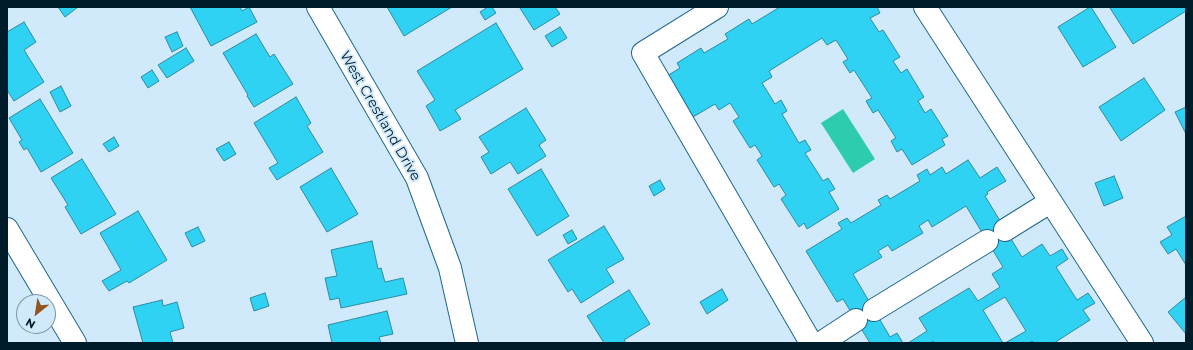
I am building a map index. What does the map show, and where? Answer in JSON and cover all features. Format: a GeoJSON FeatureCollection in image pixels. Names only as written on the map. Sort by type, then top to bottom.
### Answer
{"type":"FeatureCollection","features":[{"type":"Feature","properties":{"kind":"street","name":"West Crestland Drive"},"geometry":{"type":"LineString","coordinates":[[318,7],[417,178],[450,268],[467,343]]}},
{"type":"Feature","properties":{"kind":"street"},"geometry":{"type":"LineString","coordinates":[[718,7],[643,54],[811,343]]}},
{"type":"Feature","properties":{"kind":"street"},"geometry":{"type":"LineString","coordinates":[[925,7],[1142,343]]}},
{"type":"Feature","properties":{"kind":"street"},"geometry":{"type":"LineString","coordinates":[[1005,230],[1050,202]]}},
{"type":"Feature","properties":{"kind":"street"},"geometry":{"type":"LineString","coordinates":[[7,229],[75,343]]}},
{"type":"Feature","properties":{"kind":"street"},"geometry":{"type":"LineString","coordinates":[[821,343],[987,241]]}},
{"type":"Feature","properties":{"kind":"shaded area"},"geometry":{"type":"Polygon","coordinates":[[[843,109],[875,159],[853,173],[821,123],[843,109]]]}},
{"type":"Feature","properties":{"kind":"building"},"geometry":{"type":"Polygon","coordinates":[[[58,7],[78,7],[65,17],[58,7]]]}},
{"type":"Feature","properties":{"kind":"building"},"geometry":{"type":"Polygon","coordinates":[[[190,7],[240,7],[242,11],[249,7],[257,22],[211,46],[190,7]]]}},
{"type":"Feature","properties":{"kind":"building"},"geometry":{"type":"Polygon","coordinates":[[[387,7],[452,7],[404,36],[387,7]]]}},
{"type":"Feature","properties":{"kind":"building"},"geometry":{"type":"Polygon","coordinates":[[[488,7],[492,7],[496,13],[485,20],[480,12],[488,7]]]}},
{"type":"Feature","properties":{"kind":"building"},"geometry":{"type":"Polygon","coordinates":[[[555,7],[560,14],[534,30],[520,8],[555,7]]]}},
{"type":"Feature","properties":{"kind":"building"},"geometry":{"type":"Polygon","coordinates":[[[780,7],[877,7],[880,13],[870,18],[879,32],[883,30],[900,57],[893,61],[901,73],[907,69],[924,97],[918,101],[925,113],[931,109],[948,136],[942,139],[945,145],[912,165],[902,149],[897,152],[891,141],[896,138],[878,110],[873,113],[866,101],[872,98],[854,70],[850,73],[843,62],[848,59],[836,40],[827,45],[822,38],[769,71],[772,77],[762,83],[775,104],[781,100],[787,111],[782,114],[799,143],[805,140],[811,150],[805,153],[823,181],[828,178],[835,189],[829,192],[839,209],[807,229],[804,223],[799,227],[781,199],[786,195],[779,184],[774,187],[757,160],[762,156],[755,145],[750,148],[733,121],[739,117],[730,103],[719,110],[715,104],[693,117],[667,76],[680,68],[677,63],[701,48],[704,53],[728,39],[725,34],[749,19],[752,24],[780,7]]]}},
{"type":"Feature","properties":{"kind":"building"},"geometry":{"type":"Polygon","coordinates":[[[1090,7],[1116,47],[1083,67],[1058,27],[1090,7]]]}},
{"type":"Feature","properties":{"kind":"building"},"geometry":{"type":"Polygon","coordinates":[[[1186,7],[1186,11],[1133,44],[1110,8],[1186,7]]]}},
{"type":"Feature","properties":{"kind":"building"},"geometry":{"type":"Polygon","coordinates":[[[24,22],[36,42],[24,50],[44,82],[14,101],[7,90],[7,32],[24,22]]]}},
{"type":"Feature","properties":{"kind":"building"},"geometry":{"type":"Polygon","coordinates":[[[496,23],[523,69],[455,110],[461,119],[440,131],[426,106],[435,100],[417,71],[496,23]]]}},
{"type":"Feature","properties":{"kind":"building"},"geometry":{"type":"Polygon","coordinates":[[[560,27],[567,38],[552,47],[545,36],[560,27]]]}},
{"type":"Feature","properties":{"kind":"building"},"geometry":{"type":"Polygon","coordinates":[[[177,32],[183,46],[172,52],[165,37],[177,32]]]}},
{"type":"Feature","properties":{"kind":"building"},"geometry":{"type":"Polygon","coordinates":[[[256,34],[270,57],[274,54],[293,84],[254,107],[223,53],[256,34]]]}},
{"type":"Feature","properties":{"kind":"building"},"geometry":{"type":"Polygon","coordinates":[[[186,48],[194,61],[167,78],[158,65],[186,48]]]}},
{"type":"Feature","properties":{"kind":"building"},"geometry":{"type":"Polygon","coordinates":[[[152,70],[159,81],[148,88],[141,77],[152,70]]]}},
{"type":"Feature","properties":{"kind":"building"},"geometry":{"type":"Polygon","coordinates":[[[1144,78],[1165,110],[1121,141],[1099,107],[1144,78]]]}},
{"type":"Feature","properties":{"kind":"building"},"geometry":{"type":"Polygon","coordinates":[[[61,86],[71,106],[60,112],[50,92],[61,86]]]}},
{"type":"Feature","properties":{"kind":"building"},"geometry":{"type":"Polygon","coordinates":[[[296,97],[311,123],[307,126],[323,152],[277,180],[269,168],[278,163],[254,123],[296,97]]]}},
{"type":"Feature","properties":{"kind":"building"},"geometry":{"type":"Polygon","coordinates":[[[40,99],[73,153],[41,172],[27,148],[24,150],[19,142],[22,140],[9,118],[40,99]]]}},
{"type":"Feature","properties":{"kind":"building"},"geometry":{"type":"Polygon","coordinates":[[[1186,107],[1186,134],[1175,112],[1186,107]]]}},
{"type":"Feature","properties":{"kind":"building"},"geometry":{"type":"Polygon","coordinates":[[[526,108],[546,140],[539,145],[546,156],[518,174],[510,162],[491,174],[481,157],[489,152],[479,137],[526,108]]]}},
{"type":"Feature","properties":{"kind":"building"},"geometry":{"type":"Polygon","coordinates":[[[114,137],[119,146],[109,152],[103,144],[114,137]]]}},
{"type":"Feature","properties":{"kind":"building"},"geometry":{"type":"Polygon","coordinates":[[[229,142],[236,154],[224,161],[216,149],[229,142]]]}},
{"type":"Feature","properties":{"kind":"building"},"geometry":{"type":"Polygon","coordinates":[[[82,159],[116,214],[81,234],[65,207],[68,205],[51,178],[82,159]]]}},
{"type":"Feature","properties":{"kind":"building"},"geometry":{"type":"Polygon","coordinates":[[[968,160],[980,178],[997,167],[1006,181],[987,192],[988,194],[985,196],[1022,257],[1042,244],[1050,256],[1062,249],[1068,259],[1056,267],[1077,300],[1088,293],[1095,303],[1083,310],[1090,320],[1054,343],[1034,343],[1032,341],[1029,343],[1005,343],[1026,331],[1005,297],[983,310],[1003,343],[934,343],[933,341],[930,343],[908,343],[927,331],[919,318],[969,288],[978,301],[1000,287],[992,274],[1003,267],[966,206],[932,227],[928,220],[919,226],[923,233],[892,251],[888,245],[878,251],[882,257],[853,274],[890,337],[897,333],[903,343],[870,343],[843,299],[837,302],[806,251],[842,229],[838,223],[847,218],[851,223],[881,205],[878,200],[887,195],[890,199],[920,181],[917,175],[927,169],[930,175],[942,167],[946,174],[968,160]]]}},
{"type":"Feature","properties":{"kind":"building"},"geometry":{"type":"Polygon","coordinates":[[[331,168],[358,214],[327,232],[300,187],[331,168]]]}},
{"type":"Feature","properties":{"kind":"building"},"geometry":{"type":"Polygon","coordinates":[[[541,169],[569,216],[537,236],[508,189],[541,169]]]}},
{"type":"Feature","properties":{"kind":"building"},"geometry":{"type":"Polygon","coordinates":[[[1114,176],[1123,198],[1104,206],[1095,183],[1114,176]]]}},
{"type":"Feature","properties":{"kind":"building"},"geometry":{"type":"Polygon","coordinates":[[[660,180],[665,189],[654,196],[649,186],[660,180]]]}},
{"type":"Feature","properties":{"kind":"building"},"geometry":{"type":"Polygon","coordinates":[[[138,211],[167,260],[129,283],[127,281],[109,291],[102,281],[121,270],[100,233],[138,211]]]}},
{"type":"Feature","properties":{"kind":"building"},"geometry":{"type":"Polygon","coordinates":[[[1186,216],[1186,265],[1176,249],[1168,254],[1160,242],[1172,235],[1167,227],[1186,216]]]}},
{"type":"Feature","properties":{"kind":"building"},"geometry":{"type":"Polygon","coordinates":[[[604,226],[624,259],[606,269],[614,282],[581,303],[572,289],[568,292],[548,260],[604,226]]]}},
{"type":"Feature","properties":{"kind":"building"},"geometry":{"type":"Polygon","coordinates":[[[198,227],[205,241],[192,247],[185,233],[198,227]]]}},
{"type":"Feature","properties":{"kind":"building"},"geometry":{"type":"Polygon","coordinates":[[[572,230],[577,239],[568,244],[563,235],[572,230]]]}},
{"type":"Feature","properties":{"kind":"building"},"geometry":{"type":"Polygon","coordinates":[[[372,241],[378,269],[381,268],[385,282],[403,278],[407,294],[341,308],[339,298],[330,300],[325,278],[337,276],[331,250],[372,241]]]}},
{"type":"Feature","properties":{"kind":"building"},"geometry":{"type":"Polygon","coordinates":[[[722,289],[728,300],[707,314],[700,302],[722,289]]]}},
{"type":"Feature","properties":{"kind":"building"},"geometry":{"type":"Polygon","coordinates":[[[629,290],[650,324],[624,340],[626,343],[604,343],[587,316],[629,290]]]}},
{"type":"Feature","properties":{"kind":"building"},"geometry":{"type":"Polygon","coordinates":[[[265,293],[269,306],[254,311],[250,298],[265,293]]]}},
{"type":"Feature","properties":{"kind":"building"},"geometry":{"type":"Polygon","coordinates":[[[1186,297],[1186,334],[1168,312],[1186,297]]]}},
{"type":"Feature","properties":{"kind":"building"},"geometry":{"type":"Polygon","coordinates":[[[162,300],[163,306],[177,302],[184,328],[170,332],[173,343],[143,343],[133,307],[162,300]]]}},
{"type":"Feature","properties":{"kind":"building"},"geometry":{"type":"Polygon","coordinates":[[[387,311],[393,334],[379,337],[381,343],[332,343],[328,325],[387,311]]]}}]}
